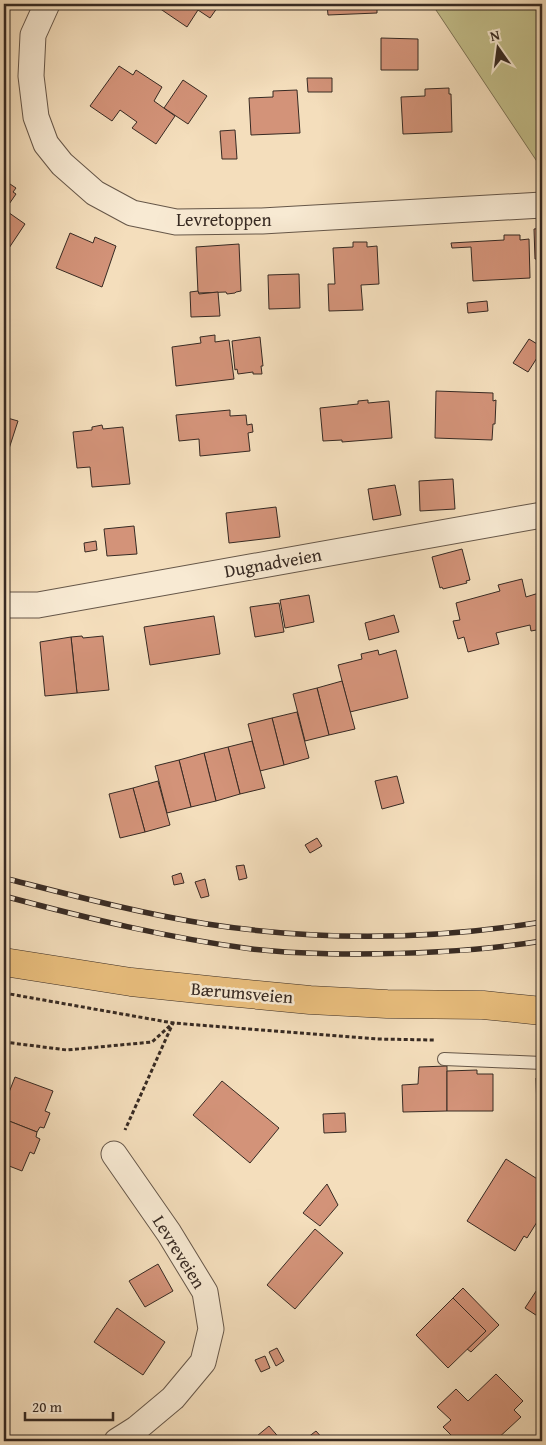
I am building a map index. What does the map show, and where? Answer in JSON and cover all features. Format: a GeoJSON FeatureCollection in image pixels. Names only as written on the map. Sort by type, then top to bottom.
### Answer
{"type":"FeatureCollection","features":[{"type":"Feature","properties":{"kind":"main road","name":"Bærumsveien"},"geometry":{"type":"LineString","coordinates":[[4,962],[131,982],[236,993],[387,1004],[483,1005],[542,1011]]}},
{"type":"Feature","properties":{"kind":"main road","name":"Bærumsveien"},"geometry":{"type":"LineString","coordinates":[[483,1005],[542,992]]}},
{"type":"Feature","properties":{"kind":"street","name":"Levretoppen"},"geometry":{"type":"LineString","coordinates":[[47,4],[33,35],[31,76],[36,117],[46,144],[62,164],[95,193],[132,213],[176,222],[262,222],[542,205]]}},
{"type":"Feature","properties":{"kind":"street","name":"Dugnadveien"},"geometry":{"type":"LineString","coordinates":[[4,605],[38,605],[542,515]]}},
{"type":"Feature","properties":{"kind":"street","name":"Levreveien"},"geometry":{"type":"LineString","coordinates":[[114,1154],[169,1233],[205,1292],[211,1328],[203,1362],[173,1398],[136,1429],[117,1441]]}},
{"type":"Feature","properties":{"kind":"lane"},"geometry":{"type":"LineString","coordinates":[[444,1059],[542,1063]]}},
{"type":"Feature","properties":{"kind":"path"},"geometry":{"type":"LineString","coordinates":[[4,1042],[67,1050],[152,1042],[173,1023],[114,1154]]}},
{"type":"Feature","properties":{"kind":"shaded area"},"geometry":{"type":"Polygon","coordinates":[[[432,4],[542,4],[542,169],[432,4]]]}},
{"type":"Feature","properties":{"kind":"building"},"geometry":{"type":"Polygon","coordinates":[[[162,4],[220,4],[210,18],[198,10],[187,27],[159,8],[162,4]]]}},
{"type":"Feature","properties":{"kind":"building"},"geometry":{"type":"Polygon","coordinates":[[[327,4],[377,4],[377,13],[328,15],[327,4]]]}},
{"type":"Feature","properties":{"kind":"building"},"geometry":{"type":"Polygon","coordinates":[[[381,38],[418,39],[418,70],[381,70],[381,38]]]}},
{"type":"Feature","properties":{"kind":"building"},"geometry":{"type":"Polygon","coordinates":[[[119,66],[133,75],[136,70],[162,87],[154,101],[175,116],[156,144],[132,128],[137,122],[120,110],[112,121],[90,106],[119,66]]]}},
{"type":"Feature","properties":{"kind":"building"},"geometry":{"type":"Polygon","coordinates":[[[307,78],[332,78],[332,92],[308,92],[307,78]]]}},
{"type":"Feature","properties":{"kind":"building"},"geometry":{"type":"Polygon","coordinates":[[[183,80],[207,96],[188,124],[164,108],[183,80]]]}},
{"type":"Feature","properties":{"kind":"building"},"geometry":{"type":"Polygon","coordinates":[[[449,88],[449,94],[451,94],[452,132],[403,134],[401,97],[425,96],[425,89],[449,88]]]}},
{"type":"Feature","properties":{"kind":"building"},"geometry":{"type":"Polygon","coordinates":[[[297,90],[300,133],[251,135],[249,98],[273,97],[273,91],[297,90]]]}},
{"type":"Feature","properties":{"kind":"building"},"geometry":{"type":"Polygon","coordinates":[[[235,130],[237,159],[222,159],[220,131],[235,130]]]}},
{"type":"Feature","properties":{"kind":"building"},"geometry":{"type":"Polygon","coordinates":[[[4,180],[16,188],[13,192],[16,194],[5,210],[25,224],[5,254],[4,180]]]}},
{"type":"Feature","properties":{"kind":"building"},"geometry":{"type":"Polygon","coordinates":[[[542,228],[542,259],[535,259],[534,229],[542,228]]]}},
{"type":"Feature","properties":{"kind":"building"},"geometry":{"type":"Polygon","coordinates":[[[70,233],[93,243],[95,237],[116,246],[102,287],[56,268],[70,233]]]}},
{"type":"Feature","properties":{"kind":"building"},"geometry":{"type":"Polygon","coordinates":[[[504,235],[520,235],[520,240],[529,239],[530,278],[473,281],[471,247],[452,248],[451,243],[504,240],[504,235]]]}},
{"type":"Feature","properties":{"kind":"building"},"geometry":{"type":"Polygon","coordinates":[[[353,242],[367,242],[367,247],[377,246],[379,284],[361,285],[363,310],[329,311],[328,284],[335,284],[333,248],[353,247],[353,242]]]}},
{"type":"Feature","properties":{"kind":"building"},"geometry":{"type":"Polygon","coordinates":[[[239,244],[241,291],[227,294],[226,292],[198,293],[196,247],[239,244]]]}},
{"type":"Feature","properties":{"kind":"building"},"geometry":{"type":"Polygon","coordinates":[[[299,274],[300,308],[269,309],[268,275],[299,274]]]}},
{"type":"Feature","properties":{"kind":"building"},"geometry":{"type":"Polygon","coordinates":[[[198,291],[199,294],[218,292],[220,316],[191,317],[190,292],[198,291]]]}},
{"type":"Feature","properties":{"kind":"building"},"geometry":{"type":"Polygon","coordinates":[[[487,301],[488,311],[468,313],[467,303],[487,301]]]}},
{"type":"Feature","properties":{"kind":"building"},"geometry":{"type":"Polygon","coordinates":[[[215,335],[215,342],[229,340],[234,379],[176,386],[172,347],[201,343],[200,337],[215,335]]]}},
{"type":"Feature","properties":{"kind":"building"},"geometry":{"type":"Polygon","coordinates":[[[260,337],[262,374],[253,374],[253,372],[238,374],[237,369],[235,370],[232,341],[260,337]]]}},
{"type":"Feature","properties":{"kind":"building"},"geometry":{"type":"Polygon","coordinates":[[[529,339],[542,347],[542,350],[528,372],[513,363],[529,339]]]}},
{"type":"Feature","properties":{"kind":"building"},"geometry":{"type":"Polygon","coordinates":[[[436,391],[493,393],[493,401],[496,400],[492,440],[435,438],[436,391]]]}},
{"type":"Feature","properties":{"kind":"building"},"geometry":{"type":"Polygon","coordinates":[[[368,400],[368,403],[389,401],[392,438],[342,442],[342,440],[323,441],[320,408],[358,404],[358,401],[368,400]]]}},
{"type":"Feature","properties":{"kind":"building"},"geometry":{"type":"Polygon","coordinates":[[[230,410],[230,416],[246,415],[247,425],[252,424],[253,432],[248,433],[250,451],[200,456],[199,439],[179,441],[176,415],[230,410]]]}},
{"type":"Feature","properties":{"kind":"building"},"geometry":{"type":"Polygon","coordinates":[[[4,417],[18,421],[6,458],[4,457],[4,417]]]}},
{"type":"Feature","properties":{"kind":"building"},"geometry":{"type":"Polygon","coordinates":[[[102,425],[103,429],[123,427],[130,484],[92,487],[90,467],[77,468],[73,432],[92,430],[92,427],[102,425]]]}},
{"type":"Feature","properties":{"kind":"building"},"geometry":{"type":"Polygon","coordinates":[[[453,479],[455,509],[420,511],[419,481],[453,479]]]}},
{"type":"Feature","properties":{"kind":"building"},"geometry":{"type":"Polygon","coordinates":[[[395,485],[401,515],[373,520],[368,489],[395,485]]]}},
{"type":"Feature","properties":{"kind":"building"},"geometry":{"type":"Polygon","coordinates":[[[276,507],[280,537],[229,543],[226,513],[276,507]]]}},
{"type":"Feature","properties":{"kind":"building"},"geometry":{"type":"Polygon","coordinates":[[[134,526],[137,554],[107,556],[104,529],[134,526]]]}},
{"type":"Feature","properties":{"kind":"building"},"geometry":{"type":"Polygon","coordinates":[[[96,541],[97,550],[85,552],[84,543],[96,541]]]}},
{"type":"Feature","properties":{"kind":"building"},"geometry":{"type":"Polygon","coordinates":[[[462,549],[470,580],[466,581],[467,583],[443,589],[442,587],[440,588],[432,557],[462,549]]]}},
{"type":"Feature","properties":{"kind":"building"},"geometry":{"type":"Polygon","coordinates":[[[522,579],[526,597],[542,592],[542,629],[531,631],[530,625],[496,633],[499,644],[468,652],[464,637],[458,639],[453,621],[460,620],[456,603],[500,591],[498,585],[522,579]]]}},
{"type":"Feature","properties":{"kind":"building"},"geometry":{"type":"Polygon","coordinates":[[[309,595],[314,622],[285,628],[280,600],[309,595]]]}},
{"type":"Feature","properties":{"kind":"building"},"geometry":{"type":"Polygon","coordinates":[[[279,603],[284,632],[255,637],[250,607],[279,603]]]}},
{"type":"Feature","properties":{"kind":"building"},"geometry":{"type":"Polygon","coordinates":[[[394,615],[399,632],[369,640],[365,623],[394,615]]]}},
{"type":"Feature","properties":{"kind":"building"},"geometry":{"type":"Polygon","coordinates":[[[214,616],[220,654],[150,665],[144,627],[214,616]]]}},
{"type":"Feature","properties":{"kind":"building"},"geometry":{"type":"Polygon","coordinates":[[[82,636],[83,638],[103,636],[109,690],[77,693],[71,637],[82,636]]]}},
{"type":"Feature","properties":{"kind":"building"},"geometry":{"type":"Polygon","coordinates":[[[71,637],[77,693],[45,696],[40,642],[71,637]]]}},
{"type":"Feature","properties":{"kind":"building"},"geometry":{"type":"Polygon","coordinates":[[[378,650],[379,655],[396,650],[408,698],[350,712],[338,665],[362,659],[361,654],[378,650]]]}},
{"type":"Feature","properties":{"kind":"building"},"geometry":{"type":"Polygon","coordinates":[[[342,681],[355,729],[329,735],[317,688],[342,681]]]}},
{"type":"Feature","properties":{"kind":"building"},"geometry":{"type":"Polygon","coordinates":[[[317,688],[329,735],[305,741],[293,694],[317,688]]]}},
{"type":"Feature","properties":{"kind":"building"},"geometry":{"type":"Polygon","coordinates":[[[297,712],[309,758],[284,765],[272,718],[297,712]]]}},
{"type":"Feature","properties":{"kind":"building"},"geometry":{"type":"Polygon","coordinates":[[[272,718],[284,765],[260,771],[248,724],[272,718]]]}},
{"type":"Feature","properties":{"kind":"building"},"geometry":{"type":"Polygon","coordinates":[[[252,741],[265,788],[240,794],[228,747],[252,741]]]}},
{"type":"Feature","properties":{"kind":"building"},"geometry":{"type":"Polygon","coordinates":[[[228,747],[240,794],[216,801],[204,753],[228,747]]]}},
{"type":"Feature","properties":{"kind":"building"},"geometry":{"type":"Polygon","coordinates":[[[204,753],[216,801],[191,807],[179,760],[204,753]]]}},
{"type":"Feature","properties":{"kind":"building"},"geometry":{"type":"Polygon","coordinates":[[[179,760],[191,807],[167,813],[155,766],[179,760]]]}},
{"type":"Feature","properties":{"kind":"building"},"geometry":{"type":"Polygon","coordinates":[[[397,776],[404,803],[382,809],[375,781],[397,776]]]}},
{"type":"Feature","properties":{"kind":"building"},"geometry":{"type":"Polygon","coordinates":[[[158,781],[170,825],[145,832],[133,788],[158,781]]]}},
{"type":"Feature","properties":{"kind":"building"},"geometry":{"type":"Polygon","coordinates":[[[133,788],[145,832],[120,838],[109,794],[133,788]]]}},
{"type":"Feature","properties":{"kind":"building"},"geometry":{"type":"Polygon","coordinates":[[[317,838],[322,846],[310,853],[305,845],[317,838]]]}},
{"type":"Feature","properties":{"kind":"building"},"geometry":{"type":"Polygon","coordinates":[[[244,865],[247,878],[239,880],[236,866],[244,865]]]}},
{"type":"Feature","properties":{"kind":"building"},"geometry":{"type":"Polygon","coordinates":[[[181,873],[184,883],[174,885],[172,876],[181,873]]]}},
{"type":"Feature","properties":{"kind":"building"},"geometry":{"type":"Polygon","coordinates":[[[205,879],[209,896],[201,898],[195,882],[205,879]]]}},
{"type":"Feature","properties":{"kind":"building"},"geometry":{"type":"Polygon","coordinates":[[[447,1066],[447,1111],[403,1112],[402,1085],[418,1084],[419,1067],[447,1066]]]}},
{"type":"Feature","properties":{"kind":"building"},"geometry":{"type":"Polygon","coordinates":[[[477,1070],[477,1074],[493,1074],[493,1111],[447,1111],[447,1071],[477,1070]]]}},
{"type":"Feature","properties":{"kind":"building"},"geometry":{"type":"Polygon","coordinates":[[[15,1077],[53,1091],[45,1111],[50,1113],[44,1128],[40,1127],[37,1132],[4,1119],[4,1099],[6,1100],[15,1077]]]}},
{"type":"Feature","properties":{"kind":"building"},"geometry":{"type":"Polygon","coordinates":[[[536,1078],[542,1078],[542,1111],[537,1111],[536,1078]]]}},
{"type":"Feature","properties":{"kind":"building"},"geometry":{"type":"Polygon","coordinates":[[[222,1081],[279,1128],[250,1163],[193,1115],[222,1081]]]}},
{"type":"Feature","properties":{"kind":"building"},"geometry":{"type":"Polygon","coordinates":[[[345,1113],[346,1132],[324,1133],[323,1114],[345,1113]]]}},
{"type":"Feature","properties":{"kind":"building"},"geometry":{"type":"Polygon","coordinates":[[[4,1119],[37,1132],[36,1137],[40,1139],[34,1154],[30,1152],[22,1171],[4,1164],[4,1119]]]}},
{"type":"Feature","properties":{"kind":"building"},"geometry":{"type":"Polygon","coordinates":[[[506,1159],[542,1182],[542,1214],[527,1238],[524,1236],[515,1251],[467,1221],[506,1159]]]}},
{"type":"Feature","properties":{"kind":"building"},"geometry":{"type":"Polygon","coordinates":[[[327,1184],[338,1205],[320,1226],[303,1213],[327,1184]]]}},
{"type":"Feature","properties":{"kind":"building"},"geometry":{"type":"Polygon","coordinates":[[[315,1229],[343,1253],[295,1309],[267,1285],[315,1229]]]}},
{"type":"Feature","properties":{"kind":"building"},"geometry":{"type":"Polygon","coordinates":[[[158,1264],[173,1291],[145,1307],[129,1281],[158,1264]]]}},
{"type":"Feature","properties":{"kind":"building"},"geometry":{"type":"Polygon","coordinates":[[[542,1282],[542,1319],[525,1308],[542,1282]]]}},
{"type":"Feature","properties":{"kind":"building"},"geometry":{"type":"Polygon","coordinates":[[[463,1288],[499,1325],[471,1352],[467,1349],[486,1331],[453,1298],[463,1288]]]}},
{"type":"Feature","properties":{"kind":"building"},"geometry":{"type":"Polygon","coordinates":[[[453,1298],[486,1331],[448,1368],[416,1335],[453,1298]]]}},
{"type":"Feature","properties":{"kind":"building"},"geometry":{"type":"Polygon","coordinates":[[[117,1308],[165,1342],[143,1375],[94,1342],[117,1308]]]}},
{"type":"Feature","properties":{"kind":"building"},"geometry":{"type":"Polygon","coordinates":[[[277,1348],[284,1361],[276,1366],[269,1352],[277,1348]]]}},
{"type":"Feature","properties":{"kind":"building"},"geometry":{"type":"Polygon","coordinates":[[[265,1356],[270,1368],[261,1372],[255,1360],[265,1356]]]}},
{"type":"Feature","properties":{"kind":"building"},"geometry":{"type":"Polygon","coordinates":[[[496,1374],[523,1401],[514,1410],[521,1417],[495,1441],[457,1441],[443,1427],[451,1420],[437,1407],[456,1389],[468,1401],[496,1374]]]}},
{"type":"Feature","properties":{"kind":"building"},"geometry":{"type":"Polygon","coordinates":[[[4,1395],[8,1402],[5,1405],[9,1411],[4,1414],[4,1395]]]}},
{"type":"Feature","properties":{"kind":"building"},"geometry":{"type":"Polygon","coordinates":[[[269,1426],[282,1441],[251,1441],[269,1426]]]}},
{"type":"Feature","properties":{"kind":"building"},"geometry":{"type":"Polygon","coordinates":[[[316,1431],[325,1441],[303,1441],[316,1431]]]}},
{"type":"Feature","properties":{"kind":"railway"},"geometry":{"type":"LineString","coordinates":[[4,878],[156,915],[249,930],[333,936],[417,935],[501,928],[542,922]]}},
{"type":"Feature","properties":{"kind":"railway"},"geometry":{"type":"LineString","coordinates":[[4,896],[96,920],[252,949],[344,954],[427,953],[473,950],[542,941]]}}]}
